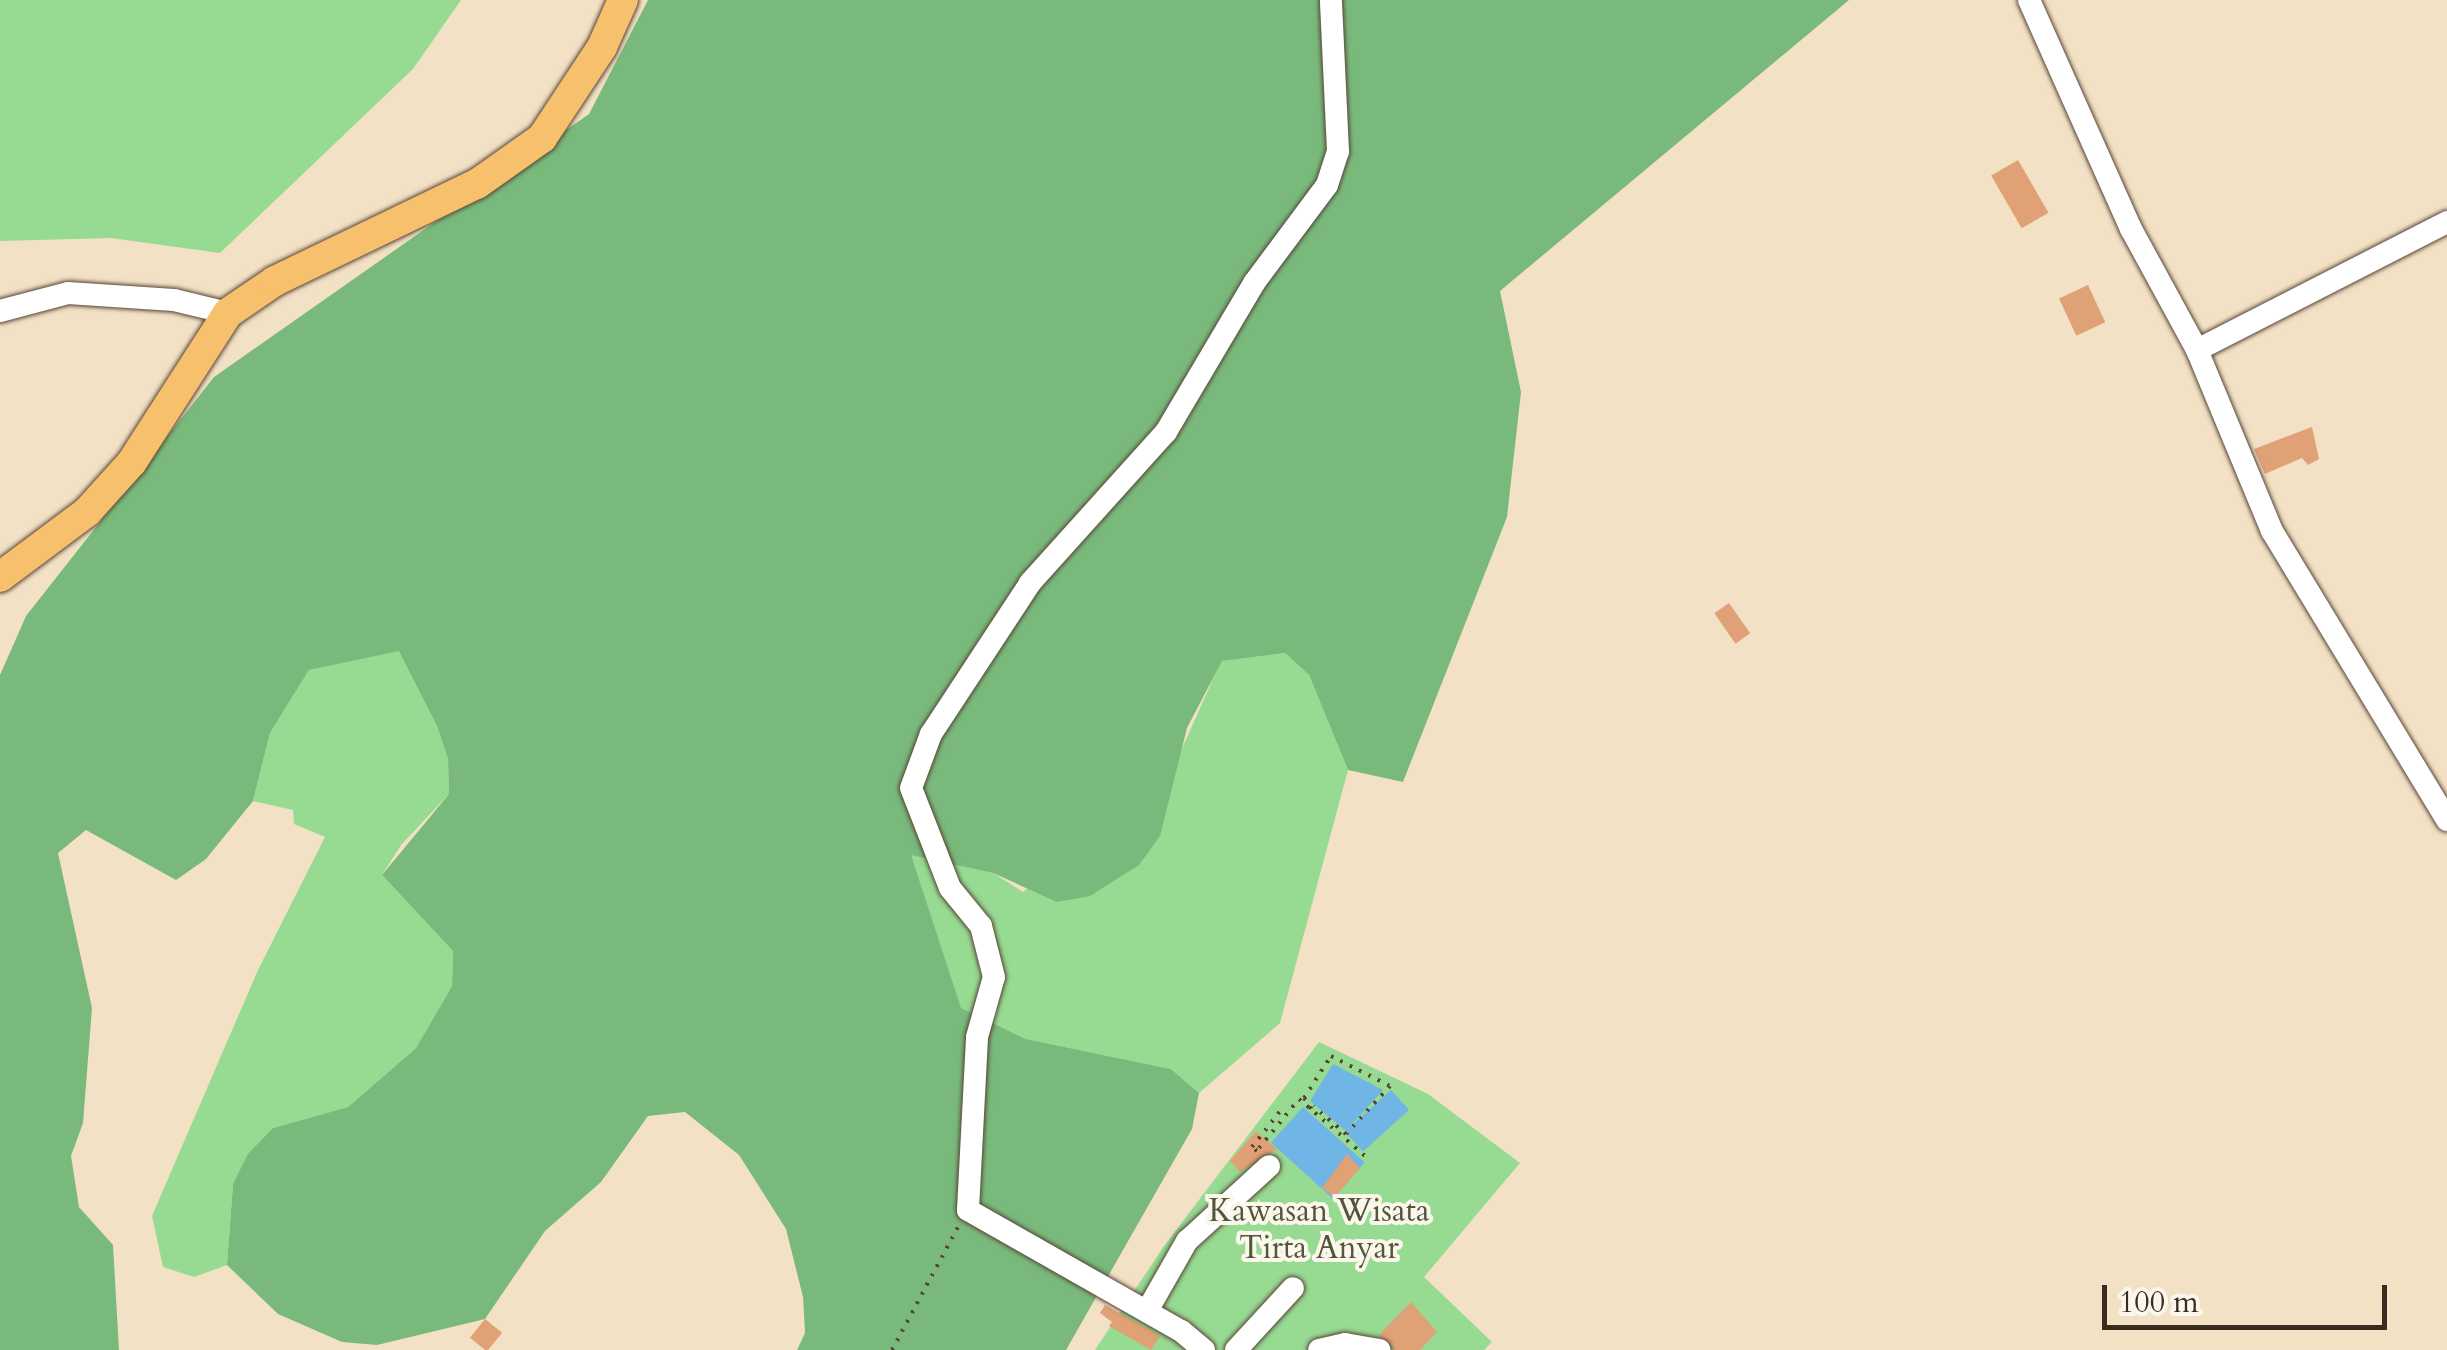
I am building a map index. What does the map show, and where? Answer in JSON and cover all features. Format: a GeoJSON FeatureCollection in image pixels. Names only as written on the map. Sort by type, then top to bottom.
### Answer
{"type":"FeatureCollection","features":[{"type":"Feature","properties":{"kind":"main road"},"geometry":{"type":"LineString","coordinates":[[0,578],[86,512],[132,462],[228,313],[275,281],[477,184],[528,149],[564,110],[623,0]]}},
{"type":"Feature","properties":{"kind":"lane"},"geometry":{"type":"LineString","coordinates":[[1204,1350],[1147,1311],[968,1210],[977,1037],[994,976],[981,926],[950,888],[922,828],[912,778],[931,734],[1030,584],[1166,432],[1254,284],[1327,185],[1338,151],[1331,0]]}},
{"type":"Feature","properties":{"kind":"lane"},"geometry":{"type":"LineString","coordinates":[[2029,0],[2131,229],[2197,350],[2272,531],[2447,820]]}},
{"type":"Feature","properties":{"kind":"lane"},"geometry":{"type":"LineString","coordinates":[[2197,350],[2447,222]]}},
{"type":"Feature","properties":{"kind":"lane"},"geometry":{"type":"LineString","coordinates":[[0,311],[68,293],[174,300],[228,313]]}},
{"type":"Feature","properties":{"kind":"lane"},"geometry":{"type":"LineString","coordinates":[[1147,1311],[1187,1241],[1262,1155]]}},
{"type":"Feature","properties":{"kind":"lane"},"geometry":{"type":"LineString","coordinates":[[1236,1350],[1293,1288]]}},
{"type":"Feature","properties":{"kind":"lane"},"geometry":{"type":"LineString","coordinates":[[1319,1350],[1345,1344],[1378,1350]]}},
{"type":"Feature","properties":{"kind":"path"},"geometry":{"type":"LineString","coordinates":[[1281,1110],[1252,1147],[1262,1155],[1299,1099],[1312,1108],[1346,1134],[1390,1086],[1331,1056],[1304,1098],[1312,1108],[1366,1156]]}},
{"type":"Feature","properties":{"kind":"path"},"geometry":{"type":"LineString","coordinates":[[892,1350],[932,1267],[968,1210]]}},
{"type":"Feature","properties":{"kind":"green space"},"geometry":{"type":"Polygon","coordinates":[[[0,0],[461,0],[413,69],[220,253],[111,238],[0,241],[0,0]]]}},
{"type":"Feature","properties":{"kind":"green space"},"geometry":{"type":"Polygon","coordinates":[[[648,0],[1849,0],[1500,291],[1521,392],[1507,517],[1403,782],[1348,770],[1309,675],[1285,653],[1222,661],[1187,728],[1160,836],[1139,865],[1090,896],[1057,902],[993,873],[911,855],[961,1008],[1026,1039],[1171,1069],[1199,1093],[1192,1129],[1066,1350],[797,1350],[805,1333],[803,1297],[786,1229],[739,1155],[685,1112],[648,1116],[601,1182],[545,1231],[485,1319],[377,1345],[342,1342],[278,1314],[227,1265],[233,1184],[248,1154],[273,1128],[348,1107],[416,1048],[452,986],[453,951],[382,875],[449,794],[448,759],[437,726],[399,651],[309,670],[270,733],[253,801],[206,859],[176,880],[86,830],[58,853],[92,1008],[83,1123],[71,1156],[79,1207],[113,1245],[119,1350],[0,1350],[0,675],[26,616],[214,377],[589,114],[648,0]]]}},
{"type":"Feature","properties":{"kind":"green space"},"geometry":{"type":"Polygon","coordinates":[[[400,650],[437,726],[448,759],[449,794],[401,845],[382,875],[453,951],[452,986],[416,1048],[348,1107],[273,1128],[233,1184],[227,1265],[194,1277],[163,1267],[152,1216],[258,970],[325,837],[294,824],[293,810],[253,801],[270,733],[309,670],[400,650]]]}},
{"type":"Feature","properties":{"kind":"green space"},"geometry":{"type":"Polygon","coordinates":[[[1285,653],[1309,675],[1348,770],[1280,1023],[1199,1093],[1171,1069],[1026,1039],[960,1008],[910,854],[993,873],[1023,892],[1176,762],[1221,661],[1285,653]]]}},
{"type":"Feature","properties":{"kind":"green space","name":"Kawasan Wisata Tirta Anyar"},"geometry":{"type":"Polygon","coordinates":[[[1319,1042],[1428,1094],[1520,1163],[1424,1277],[1492,1342],[1484,1350],[1095,1350],[1164,1246],[1319,1042]]]}},
{"type":"Feature","properties":{"kind":"water"},"geometry":{"type":"Polygon","coordinates":[[[1333,1064],[1383,1090],[1346,1131],[1310,1101],[1333,1064]]]}},
{"type":"Feature","properties":{"kind":"water"},"geometry":{"type":"Polygon","coordinates":[[[1391,1090],[1409,1110],[1363,1152],[1345,1131],[1391,1090]]]}},
{"type":"Feature","properties":{"kind":"water"},"geometry":{"type":"Polygon","coordinates":[[[1303,1107],[1365,1163],[1333,1198],[1271,1143],[1303,1107]]]}},
{"type":"Feature","properties":{"kind":"building"},"geometry":{"type":"Polygon","coordinates":[[[2018,160],[2048,213],[2022,228],[1991,176],[2018,160]]]}},
{"type":"Feature","properties":{"kind":"building"},"geometry":{"type":"Polygon","coordinates":[[[2088,285],[2105,322],[2076,336],[2059,299],[2088,285]]]}},
{"type":"Feature","properties":{"kind":"building"},"geometry":{"type":"Polygon","coordinates":[[[2312,427],[2319,459],[2308,465],[2302,458],[2265,474],[2254,449],[2312,427]]]}},
{"type":"Feature","properties":{"kind":"building"},"geometry":{"type":"Polygon","coordinates":[[[1729,603],[1750,633],[1735,644],[1714,613],[1729,603]]]}},
{"type":"Feature","properties":{"kind":"building"},"geometry":{"type":"Polygon","coordinates":[[[1256,1131],[1277,1149],[1240,1172],[1230,1161],[1256,1131]]]}},
{"type":"Feature","properties":{"kind":"building"},"geometry":{"type":"Polygon","coordinates":[[[1347,1154],[1360,1168],[1335,1197],[1322,1188],[1347,1154]]]}},
{"type":"Feature","properties":{"kind":"building"},"geometry":{"type":"Polygon","coordinates":[[[1411,1302],[1437,1332],[1420,1350],[1394,1350],[1379,1335],[1411,1302]]]}},
{"type":"Feature","properties":{"kind":"building"},"geometry":{"type":"Polygon","coordinates":[[[1105,1305],[1160,1336],[1151,1350],[1109,1326],[1112,1322],[1100,1313],[1105,1305]]]}},
{"type":"Feature","properties":{"kind":"building"},"geometry":{"type":"Polygon","coordinates":[[[485,1319],[502,1333],[488,1350],[470,1338],[485,1319]]]}}]}
